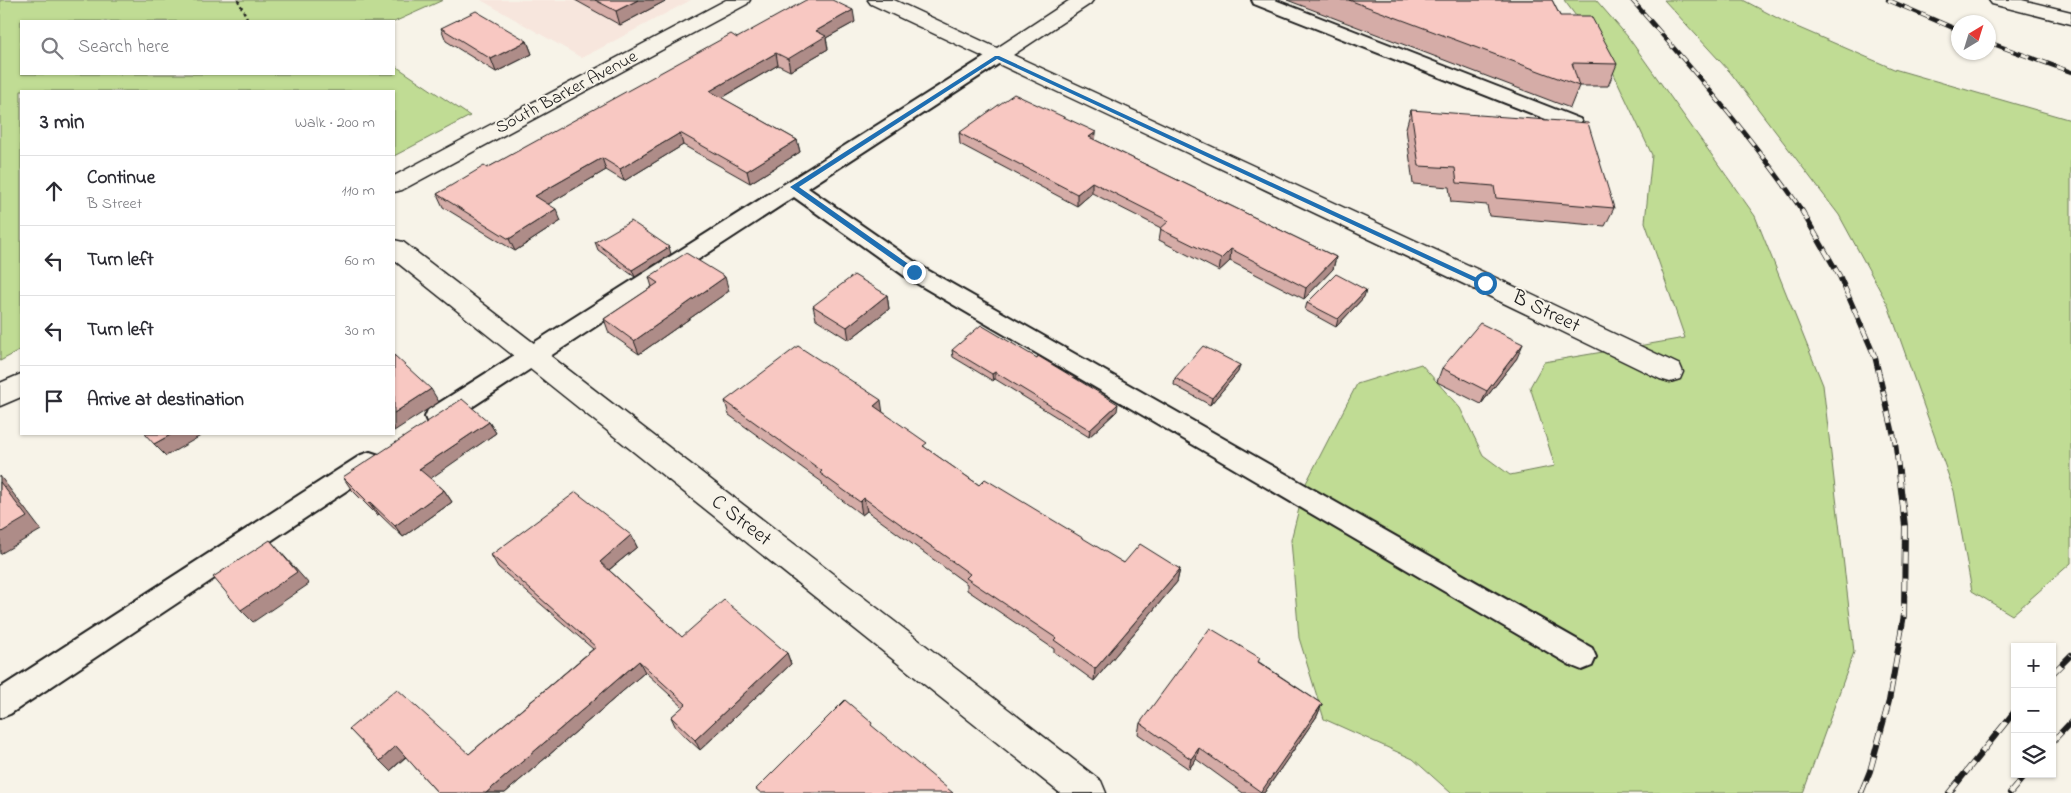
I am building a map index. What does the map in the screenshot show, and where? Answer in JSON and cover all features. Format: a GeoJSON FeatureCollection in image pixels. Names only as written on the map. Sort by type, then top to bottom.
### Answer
{"type":"FeatureCollection","features":[{"type":"Feature","properties":{"kind":"street","name":"South Barker Avenue"},"geometry":{"type":"LineString","coordinates":[[395,184],[740,0]]}},
{"type":"Feature","properties":{"kind":"street","name":"B Street"},"geometry":{"type":"LineString","coordinates":[[878,0],[997,57],[1476,278],[1670,372]]}},
{"type":"Feature","properties":{"kind":"street"},"geometry":{"type":"LineString","coordinates":[[997,57],[1084,0]]}},
{"type":"Feature","properties":{"kind":"street"},"geometry":{"type":"LineString","coordinates":[[1999,0],[2071,18]]}},
{"type":"Feature","properties":{"kind":"street","name":"C Street"},"geometry":{"type":"LineString","coordinates":[[395,249],[1088,793]]}},
{"type":"Feature","properties":{"kind":"street"},"geometry":{"type":"LineString","coordinates":[[0,396],[20,385]]}},
{"type":"Feature","properties":{"kind":"lane"},"geometry":{"type":"LineString","coordinates":[[1260,0],[1574,123]]}},
{"type":"Feature","properties":{"kind":"lane"},"geometry":{"type":"LineString","coordinates":[[416,431],[997,57]]}},
{"type":"Feature","properties":{"kind":"lane"},"geometry":{"type":"LineString","coordinates":[[794,187],[914,272],[1582,657]]}},
{"type":"Feature","properties":{"kind":"lane"},"geometry":{"type":"LineString","coordinates":[[0,704],[391,447]]}},
{"type":"Feature","properties":{"kind":"path"},"geometry":{"type":"LineString","coordinates":[[238,0],[246,18]]}},
{"type":"Feature","properties":{"kind":"shaded area"},"geometry":{"type":"Polygon","coordinates":[[[481,0],[691,0],[582,58],[481,0]]]}},
{"type":"Feature","properties":{"kind":"green space"},"geometry":{"type":"Polygon","coordinates":[[[0,0],[443,0],[395,22],[395,20],[20,20],[20,75],[395,75],[395,66],[470,116],[395,155],[395,90],[20,90],[20,351],[0,361],[0,0]]]}},
{"type":"Feature","properties":{"kind":"green space"},"geometry":{"type":"Polygon","coordinates":[[[1564,0],[1596,0],[1628,37],[1755,216],[1823,385],[1854,652],[1803,793],[1451,793],[1413,759],[1324,719],[1299,638],[1291,540],[1305,485],[1357,384],[1421,364],[1460,408],[1483,455],[1510,475],[1555,466],[1530,387],[1544,362],[1685,338],[1645,222],[1652,155],[1605,55],[1564,0]]]}},
{"type":"Feature","properties":{"kind":"green space"},"geometry":{"type":"Polygon","coordinates":[[[1664,0],[1743,0],[1783,21],[1894,69],[2071,120],[2071,563],[2012,615],[1972,591],[1954,491],[1888,305],[1839,215],[1730,72],[1664,0]]]}},
{"type":"Feature","properties":{"kind":"building"},"geometry":{"type":"Polygon","coordinates":[[[595,0],[638,0],[616,11],[595,0]]]}},
{"type":"Feature","properties":{"kind":"building"},"geometry":{"type":"Polygon","coordinates":[[[806,0],[832,0],[853,10],[816,31],[826,36],[788,59],[776,53],[710,91],[797,140],[747,171],[680,133],[620,169],[602,158],[535,196],[556,209],[509,239],[437,194],[484,166],[487,168],[731,34],[737,38],[806,0]]]}},
{"type":"Feature","properties":{"kind":"building"},"geometry":{"type":"Polygon","coordinates":[[[1349,0],[1552,0],[1560,16],[1591,16],[1617,64],[1572,63],[1579,86],[1349,0]]]}},
{"type":"Feature","properties":{"kind":"building"},"geometry":{"type":"Polygon","coordinates":[[[476,11],[527,41],[491,59],[441,28],[476,11]]]}},
{"type":"Feature","properties":{"kind":"building"},"geometry":{"type":"Polygon","coordinates":[[[1014,94],[1096,132],[1089,137],[1336,257],[1306,288],[1231,249],[1221,259],[1160,229],[1169,221],[1092,182],[1077,194],[959,133],[1014,94]]]}},
{"type":"Feature","properties":{"kind":"building"},"geometry":{"type":"Polygon","coordinates":[[[1411,110],[1588,123],[1614,208],[1496,198],[1494,186],[1457,183],[1455,168],[1419,166],[1411,110]]]}},
{"type":"Feature","properties":{"kind":"building"},"geometry":{"type":"Polygon","coordinates":[[[631,221],[669,247],[632,270],[595,242],[631,221]]]}},
{"type":"Feature","properties":{"kind":"building"},"geometry":{"type":"Polygon","coordinates":[[[686,253],[725,277],[634,341],[604,319],[658,283],[649,277],[686,253]]]}},
{"type":"Feature","properties":{"kind":"building"},"geometry":{"type":"Polygon","coordinates":[[[1336,274],[1366,290],[1338,319],[1307,303],[1336,274]]]}},
{"type":"Feature","properties":{"kind":"building"},"geometry":{"type":"Polygon","coordinates":[[[854,275],[887,295],[847,327],[813,306],[854,275]]]}},
{"type":"Feature","properties":{"kind":"building"},"geometry":{"type":"Polygon","coordinates":[[[1480,323],[1523,344],[1487,391],[1442,368],[1480,323]]]}},
{"type":"Feature","properties":{"kind":"building"},"geometry":{"type":"Polygon","coordinates":[[[981,325],[1037,358],[1038,356],[1118,404],[1090,430],[995,372],[992,374],[952,350],[981,325]]]}},
{"type":"Feature","properties":{"kind":"building"},"geometry":{"type":"Polygon","coordinates":[[[798,346],[881,400],[874,406],[927,443],[923,446],[979,485],[985,479],[1124,563],[1140,544],[1180,569],[1095,669],[1054,640],[1056,638],[966,578],[970,574],[864,498],[860,502],[820,473],[822,471],[725,401],[798,346]]]}},
{"type":"Feature","properties":{"kind":"building"},"geometry":{"type":"Polygon","coordinates":[[[1203,346],[1240,365],[1212,398],[1175,378],[1203,346]]]}},
{"type":"Feature","properties":{"kind":"building"},"geometry":{"type":"Polygon","coordinates":[[[395,356],[431,389],[395,412],[395,356]]]}},
{"type":"Feature","properties":{"kind":"building"},"geometry":{"type":"Polygon","coordinates":[[[462,399],[489,422],[419,469],[444,490],[395,526],[343,477],[462,399]]]}},
{"type":"Feature","properties":{"kind":"building"},"geometry":{"type":"Polygon","coordinates":[[[146,435],[170,435],[154,444],[146,435]]]}},
{"type":"Feature","properties":{"kind":"building"},"geometry":{"type":"Polygon","coordinates":[[[0,482],[27,517],[0,533],[0,482]]]}},
{"type":"Feature","properties":{"kind":"building"},"geometry":{"type":"Polygon","coordinates":[[[576,492],[631,535],[600,562],[682,637],[724,600],[787,653],[695,740],[671,717],[686,704],[639,661],[486,793],[438,793],[396,746],[380,761],[349,729],[397,689],[469,754],[596,647],[491,555],[576,492]]]}},
{"type":"Feature","properties":{"kind":"building"},"geometry":{"type":"Polygon","coordinates":[[[270,540],[297,572],[241,610],[213,577],[270,540]]]}},
{"type":"Feature","properties":{"kind":"building"},"geometry":{"type":"Polygon","coordinates":[[[1210,628],[1260,658],[1258,662],[1322,704],[1261,792],[1199,748],[1191,759],[1140,723],[1210,628]]]}},
{"type":"Feature","properties":{"kind":"building"},"geometry":{"type":"Polygon","coordinates":[[[845,700],[872,723],[871,725],[953,793],[761,793],[756,789],[845,700]]]}},
{"type":"Feature","properties":{"kind":"railway"},"geometry":{"type":"LineString","coordinates":[[1632,0],[1742,130],[1803,212]]}},
{"type":"Feature","properties":{"kind":"railway"},"geometry":{"type":"LineString","coordinates":[[1888,0],[1951,27]]}},
{"type":"Feature","properties":{"kind":"railway"},"geometry":{"type":"LineString","coordinates":[[1996,45],[2071,72]]}},
{"type":"Feature","properties":{"kind":"railway"},"geometry":{"type":"LineString","coordinates":[[1802,211],[1840,277],[1875,357],[1895,441],[1899,473]]}},
{"type":"Feature","properties":{"kind":"railway"},"geometry":{"type":"LineString","coordinates":[[1861,793],[1870,771],[1889,701],[1904,615],[1905,526],[1899,472]]}},
{"type":"Feature","properties":{"kind":"railway"},"geometry":{"type":"LineString","coordinates":[[2056,670],[2071,655]]}},
{"type":"Feature","properties":{"kind":"railway"},"geometry":{"type":"LineString","coordinates":[[1949,793],[2011,716]]}},
{"type":"Feature","properties":{"kind":"railway"},"geometry":{"type":"LineString","coordinates":[[2056,738],[2071,722]]}},
{"type":"Feature","properties":{"kind":"railway"},"geometry":{"type":"LineString","coordinates":[[2010,793],[2023,778]]}},
{"type":"Feature","properties":{"kind":"route"},"geometry":{"type":"LineString","coordinates":[[914,272],[794,187],[997,57],[1485,283]]}}]}
